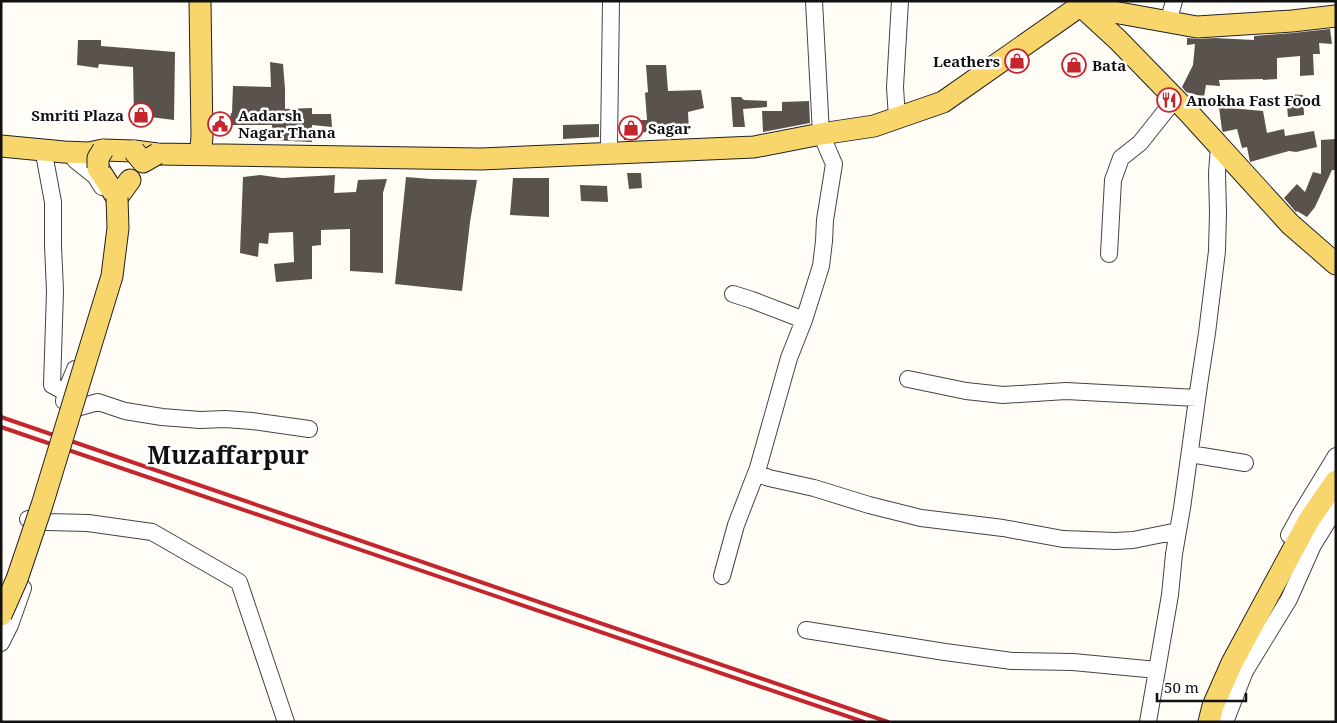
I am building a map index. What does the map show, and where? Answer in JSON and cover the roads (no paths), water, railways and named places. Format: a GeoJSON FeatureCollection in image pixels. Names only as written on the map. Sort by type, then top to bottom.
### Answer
{"type":"FeatureCollection","features":[{"type":"Feature","properties":{"kind":"main road"},"geometry":{"type":"LineString","coordinates":[[200,1],[201,148]]}},
{"type":"Feature","properties":{"kind":"main road"},"geometry":{"type":"LineString","coordinates":[[1078,3],[1118,40],[1176,99],[1290,224],[1336,264]]}},
{"type":"Feature","properties":{"kind":"main road"},"geometry":{"type":"LineString","coordinates":[[1,157],[94,162],[149,157],[481,159],[754,147],[874,126],[943,102],[1078,3],[1168,23],[1197,27],[1292,21],[1336,16]]}},
{"type":"Feature","properties":{"kind":"main road"},"geometry":{"type":"LineString","coordinates":[[1,138],[44,142],[201,148],[485,152],[610,144],[680,143],[692,150]]}},
{"type":"Feature","properties":{"kind":"main road"},"geometry":{"type":"LineString","coordinates":[[1,146],[44,151],[94,162],[149,157]]}},
{"type":"Feature","properties":{"kind":"main road"},"geometry":{"type":"LineString","coordinates":[[117,198],[149,157]]}},
{"type":"Feature","properties":{"kind":"main road"},"geometry":{"type":"LineString","coordinates":[[94,162],[114,183],[130,180]]}},
{"type":"Feature","properties":{"kind":"main road"},"geometry":{"type":"LineString","coordinates":[[1,615],[17,579],[42,505],[112,276],[118,228],[117,198],[94,162]]}},
{"type":"Feature","properties":{"kind":"main road"},"geometry":{"type":"LineString","coordinates":[[1210,722],[1213,706],[1232,663],[1309,520],[1336,481]]}},
{"type":"Feature","properties":{"kind":"street"},"geometry":{"type":"LineString","coordinates":[[610,144],[611,1]]}},
{"type":"Feature","properties":{"kind":"street"},"geometry":{"type":"LineString","coordinates":[[722,576],[736,525],[756,473],[789,358],[804,320],[821,266],[825,220],[834,164],[821,134],[814,1]]}},
{"type":"Feature","properties":{"kind":"street"},"geometry":{"type":"LineString","coordinates":[[897,118],[895,87],[900,1]]}},
{"type":"Feature","properties":{"kind":"street"},"geometry":{"type":"LineString","coordinates":[[1168,23],[1174,1]]}},
{"type":"Feature","properties":{"kind":"street"},"geometry":{"type":"LineString","coordinates":[[1109,254],[1113,180],[1121,158],[1140,143],[1176,99]]}},
{"type":"Feature","properties":{"kind":"street"},"geometry":{"type":"LineString","coordinates":[[1148,722],[1170,595],[1174,554],[1208,333],[1217,251],[1217,172],[1219,146]]}},
{"type":"Feature","properties":{"kind":"street"},"geometry":{"type":"LineString","coordinates":[[80,407],[119,282],[124,248],[127,196],[149,157]]}},
{"type":"Feature","properties":{"kind":"street"},"geometry":{"type":"LineString","coordinates":[[45,160],[53,202],[55,290],[52,386],[65,392]]}},
{"type":"Feature","properties":{"kind":"street"},"geometry":{"type":"LineString","coordinates":[[94,162],[95,176],[110,199],[103,279],[70,383],[65,392],[64,401],[80,407],[98,402],[125,411],[162,417],[200,420],[243,420],[309,429]]}},
{"type":"Feature","properties":{"kind":"street"},"geometry":{"type":"LineString","coordinates":[[733,294],[804,320]]}},
{"type":"Feature","properties":{"kind":"street"},"geometry":{"type":"LineString","coordinates":[[908,379],[966,391],[1004,395],[1066,391],[1197,398]]}},
{"type":"Feature","properties":{"kind":"street"},"geometry":{"type":"LineString","coordinates":[[1190,454],[1246,463]]}},
{"type":"Feature","properties":{"kind":"street"},"geometry":{"type":"LineString","coordinates":[[1200,722],[1204,704],[1211,688],[1300,514],[1336,456]]}},
{"type":"Feature","properties":{"kind":"street"},"geometry":{"type":"LineString","coordinates":[[756,473],[921,518],[1003,528],[1063,539],[1133,540],[1178,531]]}},
{"type":"Feature","properties":{"kind":"street"},"geometry":{"type":"LineString","coordinates":[[1225,722],[1245,670],[1289,600],[1314,545],[1336,508]]}},
{"type":"Feature","properties":{"kind":"street"},"geometry":{"type":"LineString","coordinates":[[1,594],[28,518],[46,522],[88,523],[152,532],[239,582],[286,722]]}},
{"type":"Feature","properties":{"kind":"street"},"geometry":{"type":"LineString","coordinates":[[1,643],[10,624],[46,522]]}},
{"type":"Feature","properties":{"kind":"street"},"geometry":{"type":"LineString","coordinates":[[806,630],[1012,661],[1073,662],[1157,670]]}},
{"type":"Feature","properties":{"kind":"railway"},"geometry":{"type":"LineString","coordinates":[[1,417],[888,722]]}},
{"type":"Feature","properties":{"kind":"railway"},"geometry":{"type":"LineString","coordinates":[[1,427],[864,722]]}},
{"type":"Feature","properties":{"kind":"place","name":"Leathers"},"geometry":{"type":"Point","coordinates":[1017,61]}},
{"type":"Feature","properties":{"kind":"place","name":"Bata"},"geometry":{"type":"Point","coordinates":[1074,65]}},
{"type":"Feature","properties":{"kind":"place","name":"Anokha Fast Food"},"geometry":{"type":"Point","coordinates":[1169,100]}},
{"type":"Feature","properties":{"kind":"place","name":"Smriti Plaza"},"geometry":{"type":"Point","coordinates":[141,115]}},
{"type":"Feature","properties":{"kind":"place","name":"Aadarsh Nagar Thana"},"geometry":{"type":"Point","coordinates":[220,124]}},
{"type":"Feature","properties":{"kind":"place","name":"Sagar"},"geometry":{"type":"Point","coordinates":[631,128]}},
{"type":"Feature","properties":{"kind":"district","name":"Muzaffarpur"},"geometry":{"type":"Point","coordinates":[228,454]}}]}
